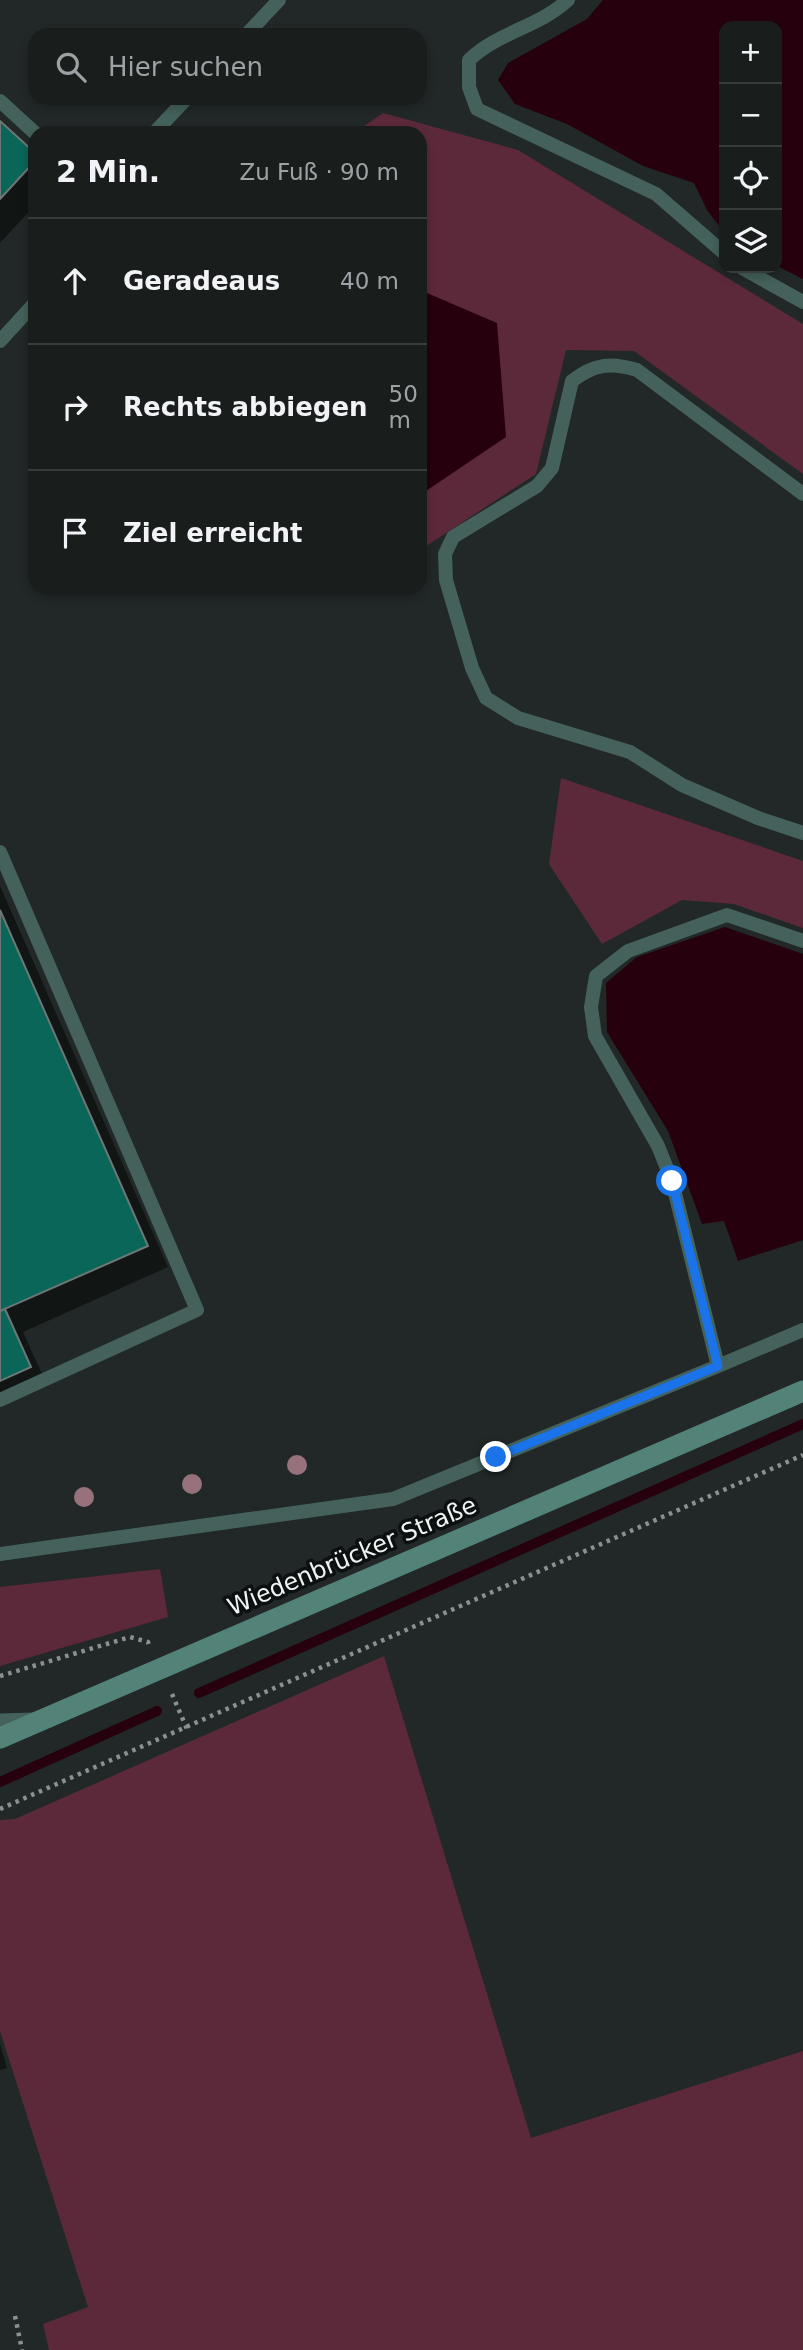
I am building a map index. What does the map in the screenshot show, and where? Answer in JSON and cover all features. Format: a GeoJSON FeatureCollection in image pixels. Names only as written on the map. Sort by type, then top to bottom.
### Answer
{"type":"FeatureCollection","features":[{"type":"Feature","properties":{"kind":"street","name":"Wiedenbrücker Straße"},"geometry":{"type":"LineString","coordinates":[[0,1738],[803,1391]]}},
{"type":"Feature","properties":{"kind":"street"},"geometry":{"type":"LineString","coordinates":[[0,1724],[33,1723]]}},
{"type":"Feature","properties":{"kind":"lane"},"geometry":{"type":"LineString","coordinates":[[253,28],[279,0]]}},
{"type":"Feature","properties":{"kind":"lane"},"geometry":{"type":"LineString","coordinates":[[568,0],[552,16],[484,45],[470,60],[469,87],[477,109],[656,194],[719,249]]}},
{"type":"Feature","properties":{"kind":"lane"},"geometry":{"type":"LineString","coordinates":[[0,101],[28,127]]}},
{"type":"Feature","properties":{"kind":"lane"},"geometry":{"type":"LineString","coordinates":[[161,126],[180,105]]}},
{"type":"Feature","properties":{"kind":"lane"},"geometry":{"type":"LineString","coordinates":[[751,273],[803,302]]}},
{"type":"Feature","properties":{"kind":"lane"},"geometry":{"type":"LineString","coordinates":[[0,341],[28,311]]}},
{"type":"Feature","properties":{"kind":"lane"},"geometry":{"type":"LineString","coordinates":[[803,494],[636,370],[616,364],[589,368],[572,381],[552,468],[537,486],[453,537],[446,554],[446,580],[472,668],[486,698],[518,718],[630,752],[682,785],[803,834]]}},
{"type":"Feature","properties":{"kind":"lane"},"geometry":{"type":"LineString","coordinates":[[0,852],[197,1310],[0,1400]]}},
{"type":"Feature","properties":{"kind":"lane"},"geometry":{"type":"LineString","coordinates":[[718,1366],[672,1181],[658,1146],[596,1036],[591,1007],[596,976],[628,951],[727,915],[803,941]]}},
{"type":"Feature","properties":{"kind":"lane"},"geometry":{"type":"LineString","coordinates":[[0,1555],[393,1499],[803,1330]]}},
{"type":"Feature","properties":{"kind":"path"},"geometry":{"type":"LineString","coordinates":[[0,1809],[803,1454]]}},
{"type":"Feature","properties":{"kind":"path"},"geometry":{"type":"LineString","coordinates":[[15,2316],[22,2350]]}},
{"type":"Feature","properties":{"kind":"shaded area"},"geometry":{"type":"Polygon","coordinates":[[[603,0],[803,0],[803,279],[782,268],[782,21],[719,21],[719,226],[707,210],[694,183],[643,166],[567,124],[515,104],[498,80],[508,63],[587,19],[603,0]]]}},
{"type":"Feature","properties":{"kind":"shaded area"},"geometry":{"type":"Polygon","coordinates":[[[383,113],[518,150],[803,324],[803,474],[634,351],[566,350],[536,474],[427,545],[427,126],[364,126],[383,113]]]}},
{"type":"Feature","properties":{"kind":"shaded area"},"geometry":{"type":"Polygon","coordinates":[[[427,293],[497,323],[506,437],[427,490],[427,293]]]}},
{"type":"Feature","properties":{"kind":"shaded area"},"geometry":{"type":"Polygon","coordinates":[[[561,778],[803,861],[803,928],[734,904],[682,900],[602,944],[549,864],[561,778]]]}},
{"type":"Feature","properties":{"kind":"shaded area"},"geometry":{"type":"Polygon","coordinates":[[[725,927],[803,954],[803,1240],[738,1261],[724,1221],[702,1224],[668,1131],[607,1032],[606,983],[637,957],[725,927]]]}},
{"type":"Feature","properties":{"kind":"shaded area"},"geometry":{"type":"Polygon","coordinates":[[[160,1569],[168,1617],[0,1666],[0,1587],[160,1569]]]}},
{"type":"Feature","properties":{"kind":"shaded area"},"geometry":{"type":"Polygon","coordinates":[[[384,1656],[531,2138],[803,2051],[803,2350],[49,2350],[43,2324],[88,2307],[0,2031],[0,1820],[15,1819],[384,1656]]]}},
{"type":"Feature","properties":{"kind":"building"},"geometry":{"type":"Polygon","coordinates":[[[0,121],[28,147],[28,169],[0,199],[0,121]]]}},
{"type":"Feature","properties":{"kind":"building"},"geometry":{"type":"Polygon","coordinates":[[[0,910],[148,1246],[0,1311],[0,910]]]}},
{"type":"Feature","properties":{"kind":"building"},"geometry":{"type":"Polygon","coordinates":[[[5,1309],[31,1367],[0,1381],[0,1311],[5,1309]]]}},
{"type":"Feature","properties":{"kind":"waterway"},"geometry":{"type":"LineString","coordinates":[[199,1693],[803,1424]]}},
{"type":"Feature","properties":{"kind":"waterway"},"geometry":{"type":"LineString","coordinates":[[0,1782],[157,1711]]}},
{"type":"Feature","properties":{"kind":"route"},"geometry":{"type":"LineString","coordinates":[[496,1457],[718,1366],[672,1181]]}}]}
